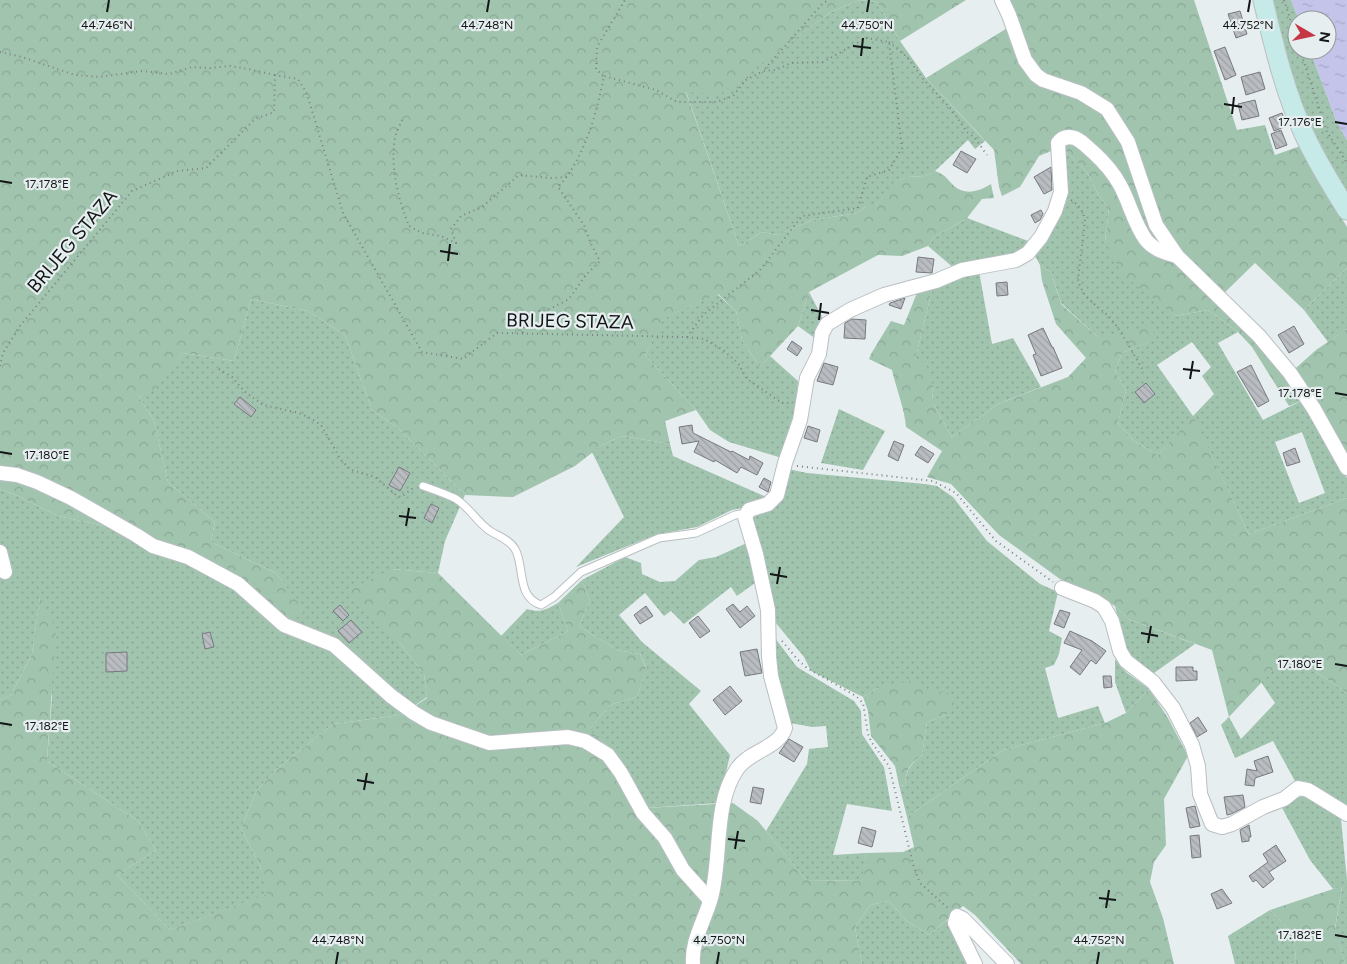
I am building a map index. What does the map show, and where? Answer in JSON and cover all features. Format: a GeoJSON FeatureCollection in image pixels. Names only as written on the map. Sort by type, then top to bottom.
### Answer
{"type":"FeatureCollection","features":[{"type":"Feature","properties":{"kind":"street"},"geometry":{"type":"LineString","coordinates":[[1002,0],[1010,15],[1025,60],[1036,74],[1043,80],[1081,93],[1108,109],[1128,142],[1156,225],[1177,256],[1260,336],[1290,374],[1314,409],[1347,468]]}},
{"type":"Feature","properties":{"kind":"street"},"geometry":{"type":"LineString","coordinates":[[1264,0],[1276,53],[1293,107],[1306,137],[1347,210]]}},
{"type":"Feature","properties":{"kind":"street"},"geometry":{"type":"LineString","coordinates":[[693,964],[692,954],[715,882],[720,825],[726,788],[738,768],[747,758],[775,742],[782,736],[785,728],[771,676],[768,656],[768,610],[751,531],[746,521],[747,513],[751,509],[768,504],[777,496],[785,463],[800,420],[807,378],[819,354],[822,333],[826,324],[850,310],[884,295],[936,281],[962,270],[1022,257],[1028,253],[1041,237],[1055,211],[1061,192],[1058,143],[1063,138],[1071,137],[1083,144],[1112,171],[1148,243],[1164,253],[1177,256]]}},
{"type":"Feature","properties":{"kind":"street"},"geometry":{"type":"LineString","coordinates":[[0,474],[17,475],[37,482],[71,498],[153,546],[188,557],[238,584],[284,625],[334,645],[391,696],[430,723],[489,743],[568,737],[585,741],[608,755],[621,773],[644,813],[665,838],[683,870],[710,900]]}},
{"type":"Feature","properties":{"kind":"street"},"geometry":{"type":"LineString","coordinates":[[0,552],[5,572]]}},
{"type":"Feature","properties":{"kind":"street"},"geometry":{"type":"LineString","coordinates":[[1062,588],[1095,601],[1104,607],[1112,620],[1120,651],[1126,661],[1153,682],[1172,708],[1192,745],[1198,766],[1200,794],[1212,824],[1222,827],[1232,824],[1263,807],[1284,799],[1298,788],[1308,790],[1347,814]]}},
{"type":"Feature","properties":{"kind":"street"},"geometry":{"type":"LineString","coordinates":[[975,964],[955,923],[957,916],[964,919],[1007,964]]}},
{"type":"Feature","properties":{"kind":"lane"},"geometry":{"type":"LineString","coordinates":[[423,486],[456,500],[488,530],[510,543],[516,549],[523,584],[529,599],[541,605],[554,597],[581,572],[659,538],[696,533],[735,514],[747,513]]}},
{"type":"Feature","properties":{"kind":"path"},"geometry":{"type":"LineString","coordinates":[[626,0],[596,47],[596,69],[604,76],[656,90],[677,102],[716,102],[733,96],[746,80],[763,71],[823,3],[829,0]]}},
{"type":"Feature","properties":{"kind":"path"},"geometry":{"type":"LineString","coordinates":[[763,71],[776,70],[791,63],[823,62],[866,38],[889,42],[907,57],[924,80],[952,110],[967,132],[975,138],[987,156]]}},
{"type":"Feature","properties":{"kind":"path"},"geometry":{"type":"LineString","coordinates":[[687,337],[703,315],[760,270],[802,216],[858,208],[867,177],[889,170],[902,148],[889,42]]}},
{"type":"Feature","properties":{"kind":"path"},"geometry":{"type":"LineString","coordinates":[[0,52],[22,57],[75,75],[99,77],[142,71],[169,74],[192,67],[230,66],[275,75]]}},
{"type":"Feature","properties":{"kind":"path"},"geometry":{"type":"LineString","coordinates":[[1303,60],[1327,132],[1347,163]]}},
{"type":"Feature","properties":{"kind":"path","name":"BRIJEG STAZA"},"geometry":{"type":"LineString","coordinates":[[0,366],[3,353],[20,326],[132,191],[177,171],[206,168],[255,120],[274,112],[275,75],[298,79],[306,94],[343,213],[422,352],[463,359],[497,333],[687,337],[704,339],[723,350],[738,364],[747,379],[782,403],[802,404]]}},
{"type":"Feature","properties":{"kind":"path"},"geometry":{"type":"LineString","coordinates":[[523,334],[524,325],[532,312],[550,310],[569,299],[585,276],[600,261],[590,244],[584,225],[558,187],[568,177],[590,130],[599,102],[604,76]]}},
{"type":"Feature","properties":{"kind":"path"},"geometry":{"type":"LineString","coordinates":[[402,120],[396,136],[394,154],[397,193],[409,226],[422,233],[441,236],[456,243],[451,229],[461,216],[482,207],[519,175],[550,178],[568,177]]}},
{"type":"Feature","properties":{"kind":"path"},"geometry":{"type":"LineString","coordinates":[[1061,192],[1078,205],[1083,212],[1085,221],[1078,278],[1082,293],[1111,319],[1143,370]]}},
{"type":"Feature","properties":{"kind":"path"},"geometry":{"type":"LineString","coordinates":[[219,369],[232,377],[244,391],[263,405],[312,418],[320,425],[341,460],[351,470],[376,477],[396,495],[402,497],[415,486],[423,486]]}},
{"type":"Feature","properties":{"kind":"path"},"geometry":{"type":"LineString","coordinates":[[785,463],[801,468],[933,481],[956,493],[996,541],[1062,588]]}},
{"type":"Feature","properties":{"kind":"path"},"geometry":{"type":"LineString","coordinates":[[768,624],[807,668],[856,696],[863,703],[868,734],[872,743],[889,766],[914,868],[920,883],[957,916]]}},
{"type":"Feature","properties":{"kind":"green space"},"geometry":{"type":"Polygon","coordinates":[[[0,0],[859,0],[831,12],[720,94],[686,92],[739,246],[762,232],[778,235],[812,220],[858,213],[866,206],[876,206],[892,184],[905,177],[925,176],[935,171],[944,175],[954,186],[963,191],[968,192],[982,189],[991,184],[994,198],[982,199],[967,218],[934,237],[928,246],[902,256],[878,255],[809,292],[798,326],[760,367],[742,340],[736,311],[718,294],[663,319],[645,355],[696,410],[665,421],[670,444],[622,436],[602,445],[575,466],[513,497],[465,495],[398,428],[372,410],[345,335],[308,311],[251,299],[234,361],[183,353],[172,369],[153,390],[139,397],[154,421],[168,482],[215,522],[211,542],[276,573],[305,612],[290,622],[208,560],[157,544],[138,533],[58,516],[0,489],[0,0]]]}},
{"type":"Feature","properties":{"kind":"green space"},"geometry":{"type":"Polygon","coordinates":[[[859,0],[877,2],[900,41],[926,78],[985,141],[975,149],[968,140],[935,171],[925,176],[905,177],[893,184],[876,206],[866,206],[858,213],[812,220],[778,235],[762,232],[739,246],[686,91],[720,93],[831,12],[859,0]]]}},
{"type":"Feature","properties":{"kind":"green space"},"geometry":{"type":"Polygon","coordinates":[[[859,0],[966,0],[900,41],[877,2],[859,0]]]}},
{"type":"Feature","properties":{"kind":"green space"},"geometry":{"type":"Polygon","coordinates":[[[994,0],[1194,0],[1237,130],[1265,125],[1275,155],[1303,145],[1320,182],[1347,227],[1347,268],[1304,310],[1255,263],[1217,300],[1287,376],[1316,350],[1347,329],[1347,460],[1312,396],[1289,406],[1252,347],[1238,332],[1208,310],[1175,316],[1122,274],[1105,241],[1109,208],[1099,196],[1087,172],[1062,148],[1039,156],[1020,187],[1002,196],[994,150],[926,78],[1009,27],[994,0]]]}},
{"type":"Feature","properties":{"kind":"green space"},"geometry":{"type":"Polygon","coordinates":[[[1272,0],[1291,0],[1295,10],[1287,10],[1287,60],[1272,0]]]}},
{"type":"Feature","properties":{"kind":"green space"},"geometry":{"type":"Polygon","coordinates":[[[1287,60],[1314,60],[1337,123],[1347,140],[1347,193],[1336,176],[1295,92],[1287,60]]]}},
{"type":"Feature","properties":{"kind":"green space"},"geometry":{"type":"Polygon","coordinates":[[[1062,148],[1087,172],[1099,196],[1109,208],[1105,241],[1175,316],[1208,310],[1238,332],[1218,343],[1263,420],[1303,400],[1347,478],[1347,498],[1249,534],[1193,417],[1158,455],[1134,441],[1118,423],[1126,390],[1115,371],[1122,353],[1152,341],[1099,338],[1061,303],[1051,272],[1040,265],[1034,254],[1055,220],[1062,148]],[[1192,342],[1157,365],[1193,416],[1214,394],[1202,376],[1211,367],[1192,342]],[[1302,432],[1275,442],[1299,503],[1325,493],[1302,432]]]}},
{"type":"Feature","properties":{"kind":"green space"},"geometry":{"type":"Polygon","coordinates":[[[967,218],[1031,242],[1024,252],[955,269],[928,246],[934,237],[967,218]]]}},
{"type":"Feature","properties":{"kind":"green space"},"geometry":{"type":"Polygon","coordinates":[[[1040,265],[1051,272],[1061,304],[1099,338],[1153,325],[1153,341],[1122,353],[1115,371],[1126,390],[1118,423],[1134,441],[1158,455],[1193,416],[1249,534],[1347,498],[1347,693],[1310,668],[1274,669],[1229,717],[1212,650],[1128,619],[1115,606],[1060,579],[999,535],[951,484],[927,477],[942,451],[906,427],[892,370],[869,359],[871,354],[891,321],[904,325],[919,288],[933,286],[915,360],[927,363],[933,386],[932,401],[952,437],[998,404],[1068,377],[1086,358],[1056,324],[1042,281],[1040,265]]]}},
{"type":"Feature","properties":{"kind":"green space"},"geometry":{"type":"Polygon","coordinates":[[[1347,268],[1347,329],[1328,342],[1304,310],[1347,268]]]}},
{"type":"Feature","properties":{"kind":"green space"},"geometry":{"type":"Polygon","coordinates":[[[979,271],[992,344],[1013,338],[1041,387],[998,404],[952,437],[932,401],[933,386],[915,360],[933,286],[979,271]]]}},
{"type":"Feature","properties":{"kind":"green space"},"geometry":{"type":"Polygon","coordinates":[[[809,292],[823,319],[816,339],[798,326],[809,292]]]}},
{"type":"Feature","properties":{"kind":"green space"},"geometry":{"type":"Polygon","coordinates":[[[717,294],[736,311],[742,340],[760,367],[770,356],[798,381],[796,411],[782,458],[729,442],[710,430],[696,410],[645,355],[662,319],[717,294]]]}},
{"type":"Feature","properties":{"kind":"green space"},"geometry":{"type":"Polygon","coordinates":[[[251,299],[308,311],[345,335],[372,410],[398,428],[465,495],[445,541],[438,573],[392,569],[399,642],[424,674],[427,697],[401,715],[333,724],[277,769],[257,790],[241,828],[260,866],[268,894],[170,930],[117,875],[156,850],[138,821],[47,761],[52,697],[40,597],[32,654],[11,695],[0,700],[0,489],[58,516],[138,533],[157,544],[208,560],[267,603],[304,612],[276,573],[211,542],[215,522],[168,482],[154,421],[139,397],[169,372],[183,353],[234,361],[251,299]]]}},
{"type":"Feature","properties":{"kind":"green space"},"geometry":{"type":"Polygon","coordinates":[[[839,409],[885,431],[863,470],[821,463],[839,409]]]}},
{"type":"Feature","properties":{"kind":"green space"},"geometry":{"type":"Polygon","coordinates":[[[622,436],[670,444],[673,456],[771,499],[748,503],[742,508],[732,510],[697,527],[650,537],[576,567],[624,517],[592,452],[622,436]]]}},
{"type":"Feature","properties":{"kind":"green space"},"geometry":{"type":"Polygon","coordinates":[[[788,469],[807,473],[937,486],[953,497],[987,541],[1040,584],[1058,592],[1049,631],[1062,638],[1059,654],[1054,665],[1045,668],[1058,718],[1098,706],[1105,723],[1003,750],[907,817],[899,785],[905,786],[909,768],[922,755],[927,722],[948,714],[877,688],[863,697],[811,671],[804,657],[775,622],[765,562],[752,518],[753,513],[759,510],[773,510],[779,502],[788,469]]]}},
{"type":"Feature","properties":{"kind":"green space"},"geometry":{"type":"Polygon","coordinates":[[[749,542],[755,583],[737,596],[731,587],[684,624],[671,611],[664,616],[645,593],[619,615],[642,642],[701,691],[689,704],[730,755],[719,803],[646,808],[606,744],[588,731],[610,705],[637,697],[647,669],[640,654],[617,650],[579,626],[590,601],[582,580],[625,557],[641,563],[642,574],[660,582],[675,581],[699,560],[716,557],[749,542]]]}},
{"type":"Feature","properties":{"kind":"green space"},"geometry":{"type":"Polygon","coordinates":[[[392,569],[438,573],[521,655],[568,631],[558,603],[582,580],[590,601],[579,626],[617,650],[640,654],[647,670],[637,697],[610,705],[589,730],[606,744],[621,761],[646,808],[733,803],[758,821],[806,880],[862,881],[866,853],[903,852],[914,847],[907,817],[1003,750],[1105,723],[1126,713],[1149,689],[1168,718],[1188,756],[1164,799],[1166,845],[1154,862],[1150,882],[1163,918],[1174,964],[1021,964],[975,915],[963,906],[929,935],[907,921],[889,901],[870,905],[855,928],[862,964],[0,964],[0,700],[11,695],[32,654],[40,596],[56,629],[47,761],[138,821],[156,850],[117,875],[170,930],[267,894],[260,866],[241,828],[257,790],[277,769],[333,724],[401,715],[427,698],[424,674],[399,642],[349,590],[392,569]]]}},
{"type":"Feature","properties":{"kind":"green space"},"geometry":{"type":"Polygon","coordinates":[[[558,603],[568,631],[521,655],[501,636],[527,609],[543,610],[558,603]]]}},
{"type":"Feature","properties":{"kind":"green space"},"geometry":{"type":"Polygon","coordinates":[[[1115,606],[1128,619],[1195,644],[1154,673],[1132,659],[1125,650],[1115,606]]]}},
{"type":"Feature","properties":{"kind":"green space"},"geometry":{"type":"Polygon","coordinates":[[[775,638],[797,667],[854,701],[861,711],[862,734],[884,767],[892,811],[847,804],[833,855],[866,853],[863,881],[806,880],[766,831],[807,764],[809,749],[828,747],[826,726],[812,727],[790,723],[773,669],[775,638]]]}},
{"type":"Feature","properties":{"kind":"green space"},"geometry":{"type":"Polygon","coordinates":[[[1115,659],[1126,672],[1149,689],[1126,713],[1115,682],[1115,659]]]}},
{"type":"Feature","properties":{"kind":"green space"},"geometry":{"type":"Polygon","coordinates":[[[1310,668],[1347,693],[1347,805],[1305,781],[1296,783],[1273,741],[1235,758],[1221,725],[1229,717],[1241,739],[1275,703],[1261,682],[1274,669],[1310,668]]]}},
{"type":"Feature","properties":{"kind":"green space"},"geometry":{"type":"Polygon","coordinates":[[[917,679],[927,690],[950,693],[954,704],[948,714],[927,722],[922,755],[909,768],[905,786],[899,785],[895,766],[871,736],[868,711],[863,697],[877,688],[917,679]]]}},
{"type":"Feature","properties":{"kind":"green space"},"geometry":{"type":"Polygon","coordinates":[[[1303,796],[1341,819],[1347,880],[1347,964],[1345,964],[1335,929],[1342,887],[1333,889],[1310,860],[1280,804],[1303,796]]]}},
{"type":"Feature","properties":{"kind":"green space"},"geometry":{"type":"Polygon","coordinates":[[[1342,886],[1335,928],[1345,964],[1289,964],[1296,962],[1294,935],[1270,910],[1342,886]]]}},
{"type":"Feature","properties":{"kind":"green space"},"geometry":{"type":"Polygon","coordinates":[[[889,901],[907,921],[929,935],[947,920],[970,964],[862,964],[855,928],[870,905],[889,901]]]}},
{"type":"Feature","properties":{"kind":"green space"},"geometry":{"type":"Polygon","coordinates":[[[1270,910],[1294,935],[1296,962],[1289,964],[1235,964],[1228,936],[1270,910]]]}},
{"type":"Feature","properties":{"kind":"water"},"geometry":{"type":"Polygon","coordinates":[[[1291,0],[1347,0],[1347,140],[1337,123],[1314,60],[1337,60],[1337,10],[1295,10],[1291,0]]]}},
{"type":"Feature","properties":{"kind":"building"},"geometry":{"type":"Polygon","coordinates":[[[1240,11],[1247,34],[1236,38],[1228,14],[1240,11]]]}},
{"type":"Feature","properties":{"kind":"building"},"geometry":{"type":"Polygon","coordinates":[[[1225,47],[1236,75],[1225,80],[1214,51],[1225,47]]]}},
{"type":"Feature","properties":{"kind":"building"},"geometry":{"type":"Polygon","coordinates":[[[1260,72],[1265,89],[1246,95],[1241,77],[1260,72]]]}},
{"type":"Feature","properties":{"kind":"building"},"geometry":{"type":"Polygon","coordinates":[[[1255,100],[1259,116],[1242,120],[1238,104],[1255,100]]]}},
{"type":"Feature","properties":{"kind":"building"},"geometry":{"type":"Polygon","coordinates":[[[1282,113],[1287,126],[1274,131],[1269,118],[1282,113]]]}},
{"type":"Feature","properties":{"kind":"building"},"geometry":{"type":"Polygon","coordinates":[[[1281,130],[1287,145],[1276,149],[1271,134],[1281,130]]]}},
{"type":"Feature","properties":{"kind":"building"},"geometry":{"type":"Polygon","coordinates":[[[961,151],[976,159],[967,173],[953,165],[961,151]]]}},
{"type":"Feature","properties":{"kind":"building"},"geometry":{"type":"Polygon","coordinates":[[[1051,167],[1052,190],[1044,194],[1034,177],[1051,167]]]}},
{"type":"Feature","properties":{"kind":"building"},"geometry":{"type":"Polygon","coordinates":[[[1041,210],[1043,214],[1040,220],[1035,223],[1031,215],[1041,210]]]}},
{"type":"Feature","properties":{"kind":"building"},"geometry":{"type":"Polygon","coordinates":[[[918,257],[934,259],[932,273],[916,272],[918,257]]]}},
{"type":"Feature","properties":{"kind":"building"},"geometry":{"type":"Polygon","coordinates":[[[1007,282],[1008,295],[997,296],[996,283],[1007,282]]]}},
{"type":"Feature","properties":{"kind":"building"},"geometry":{"type":"Polygon","coordinates":[[[905,298],[901,309],[889,305],[890,303],[905,298]]]}},
{"type":"Feature","properties":{"kind":"building"},"geometry":{"type":"Polygon","coordinates":[[[852,319],[866,320],[865,339],[844,338],[845,323],[852,319]]]}},
{"type":"Feature","properties":{"kind":"building"},"geometry":{"type":"Polygon","coordinates":[[[1294,326],[1304,344],[1289,353],[1278,335],[1294,326]]]}},
{"type":"Feature","properties":{"kind":"building"},"geometry":{"type":"Polygon","coordinates":[[[1043,328],[1062,368],[1041,376],[1033,355],[1036,354],[1028,335],[1043,328]]]}},
{"type":"Feature","properties":{"kind":"building"},"geometry":{"type":"Polygon","coordinates":[[[792,341],[802,348],[797,356],[787,349],[792,341]]]}},
{"type":"Feature","properties":{"kind":"building"},"geometry":{"type":"Polygon","coordinates":[[[824,363],[838,367],[833,385],[817,381],[824,363]]]}},
{"type":"Feature","properties":{"kind":"building"},"geometry":{"type":"Polygon","coordinates":[[[1251,365],[1269,401],[1258,407],[1237,372],[1251,365]]]}},
{"type":"Feature","properties":{"kind":"building"},"geometry":{"type":"Polygon","coordinates":[[[1146,383],[1155,394],[1144,403],[1135,392],[1146,383]]]}},
{"type":"Feature","properties":{"kind":"building"},"geometry":{"type":"Polygon","coordinates":[[[240,397],[256,410],[251,417],[234,404],[240,397]]]}},
{"type":"Feature","properties":{"kind":"building"},"geometry":{"type":"Polygon","coordinates":[[[692,425],[693,433],[749,460],[750,456],[763,463],[757,475],[741,467],[737,473],[715,460],[714,462],[694,452],[699,441],[682,444],[679,427],[692,425]]]}},
{"type":"Feature","properties":{"kind":"building"},"geometry":{"type":"Polygon","coordinates":[[[808,426],[820,430],[817,442],[804,438],[808,426]]]}},
{"type":"Feature","properties":{"kind":"building"},"geometry":{"type":"Polygon","coordinates":[[[894,441],[904,445],[898,461],[888,456],[894,441]]]}},
{"type":"Feature","properties":{"kind":"building"},"geometry":{"type":"Polygon","coordinates":[[[921,446],[934,454],[928,463],[915,455],[921,446]]]}},
{"type":"Feature","properties":{"kind":"building"},"geometry":{"type":"Polygon","coordinates":[[[1295,448],[1300,462],[1287,466],[1283,453],[1295,448]]]}},
{"type":"Feature","properties":{"kind":"building"},"geometry":{"type":"Polygon","coordinates":[[[399,467],[410,473],[400,491],[389,485],[399,467]]]}},
{"type":"Feature","properties":{"kind":"building"},"geometry":{"type":"Polygon","coordinates":[[[764,478],[771,482],[768,492],[759,487],[764,478]]]}},
{"type":"Feature","properties":{"kind":"building"},"geometry":{"type":"Polygon","coordinates":[[[431,504],[439,508],[432,523],[424,518],[431,504]]]}},
{"type":"Feature","properties":{"kind":"building"},"geometry":{"type":"Polygon","coordinates":[[[733,604],[740,612],[747,606],[755,616],[740,628],[726,609],[733,604]]]}},
{"type":"Feature","properties":{"kind":"building"},"geometry":{"type":"Polygon","coordinates":[[[340,605],[349,615],[343,621],[333,611],[340,605]]]}},
{"type":"Feature","properties":{"kind":"building"},"geometry":{"type":"Polygon","coordinates":[[[646,606],[653,616],[640,624],[634,615],[646,606]]]}},
{"type":"Feature","properties":{"kind":"building"},"geometry":{"type":"Polygon","coordinates":[[[1060,610],[1070,613],[1064,628],[1054,624],[1060,610]]]}},
{"type":"Feature","properties":{"kind":"building"},"geometry":{"type":"Polygon","coordinates":[[[698,616],[710,631],[700,638],[689,623],[698,616]]]}},
{"type":"Feature","properties":{"kind":"building"},"geometry":{"type":"Polygon","coordinates":[[[351,620],[362,632],[349,643],[338,631],[351,620]]]}},
{"type":"Feature","properties":{"kind":"building"},"geometry":{"type":"Polygon","coordinates":[[[1070,631],[1092,641],[1106,651],[1096,664],[1091,660],[1080,675],[1070,667],[1082,650],[1064,643],[1070,631]]]}},
{"type":"Feature","properties":{"kind":"building"},"geometry":{"type":"Polygon","coordinates":[[[210,632],[214,647],[205,649],[202,634],[210,632]]]}},
{"type":"Feature","properties":{"kind":"building"},"geometry":{"type":"Polygon","coordinates":[[[757,649],[762,673],[745,676],[740,652],[757,649]]]}},
{"type":"Feature","properties":{"kind":"building"},"geometry":{"type":"Polygon","coordinates":[[[127,652],[127,671],[106,672],[106,653],[127,652]]]}},
{"type":"Feature","properties":{"kind":"building"},"geometry":{"type":"Polygon","coordinates":[[[1176,667],[1193,667],[1193,671],[1197,671],[1197,680],[1176,681],[1176,667]]]}},
{"type":"Feature","properties":{"kind":"building"},"geometry":{"type":"Polygon","coordinates":[[[1103,676],[1111,676],[1112,687],[1104,688],[1103,676]]]}},
{"type":"Feature","properties":{"kind":"building"},"geometry":{"type":"Polygon","coordinates":[[[730,686],[742,701],[725,715],[713,700],[730,686]]]}},
{"type":"Feature","properties":{"kind":"building"},"geometry":{"type":"Polygon","coordinates":[[[1198,717],[1207,731],[1197,737],[1190,723],[1198,717]]]}},
{"type":"Feature","properties":{"kind":"building"},"geometry":{"type":"Polygon","coordinates":[[[789,739],[803,747],[794,762],[779,753],[789,739]]]}},
{"type":"Feature","properties":{"kind":"building"},"geometry":{"type":"Polygon","coordinates":[[[1268,756],[1273,772],[1255,778],[1254,786],[1245,785],[1247,769],[1257,771],[1254,761],[1268,756]]]}},
{"type":"Feature","properties":{"kind":"building"},"geometry":{"type":"Polygon","coordinates":[[[753,787],[764,789],[761,804],[750,802],[753,787]]]}},
{"type":"Feature","properties":{"kind":"building"},"geometry":{"type":"Polygon","coordinates":[[[1243,795],[1245,807],[1227,815],[1224,797],[1243,795]]]}},
{"type":"Feature","properties":{"kind":"building"},"geometry":{"type":"Polygon","coordinates":[[[1195,806],[1200,826],[1190,828],[1186,808],[1195,806]]]}},
{"type":"Feature","properties":{"kind":"building"},"geometry":{"type":"Polygon","coordinates":[[[1249,825],[1251,837],[1249,837],[1249,841],[1242,842],[1240,830],[1249,825]]]}},
{"type":"Feature","properties":{"kind":"building"},"geometry":{"type":"Polygon","coordinates":[[[862,827],[876,831],[872,847],[858,843],[862,827]]]}},
{"type":"Feature","properties":{"kind":"building"},"geometry":{"type":"Polygon","coordinates":[[[1199,835],[1201,857],[1192,858],[1190,836],[1199,835]]]}},
{"type":"Feature","properties":{"kind":"building"},"geometry":{"type":"Polygon","coordinates":[[[1276,845],[1286,861],[1269,872],[1274,879],[1263,888],[1256,880],[1253,882],[1249,876],[1268,862],[1263,854],[1276,845]]]}},
{"type":"Feature","properties":{"kind":"building"},"geometry":{"type":"Polygon","coordinates":[[[1222,889],[1232,903],[1217,909],[1211,894],[1222,889]]]}}]}
